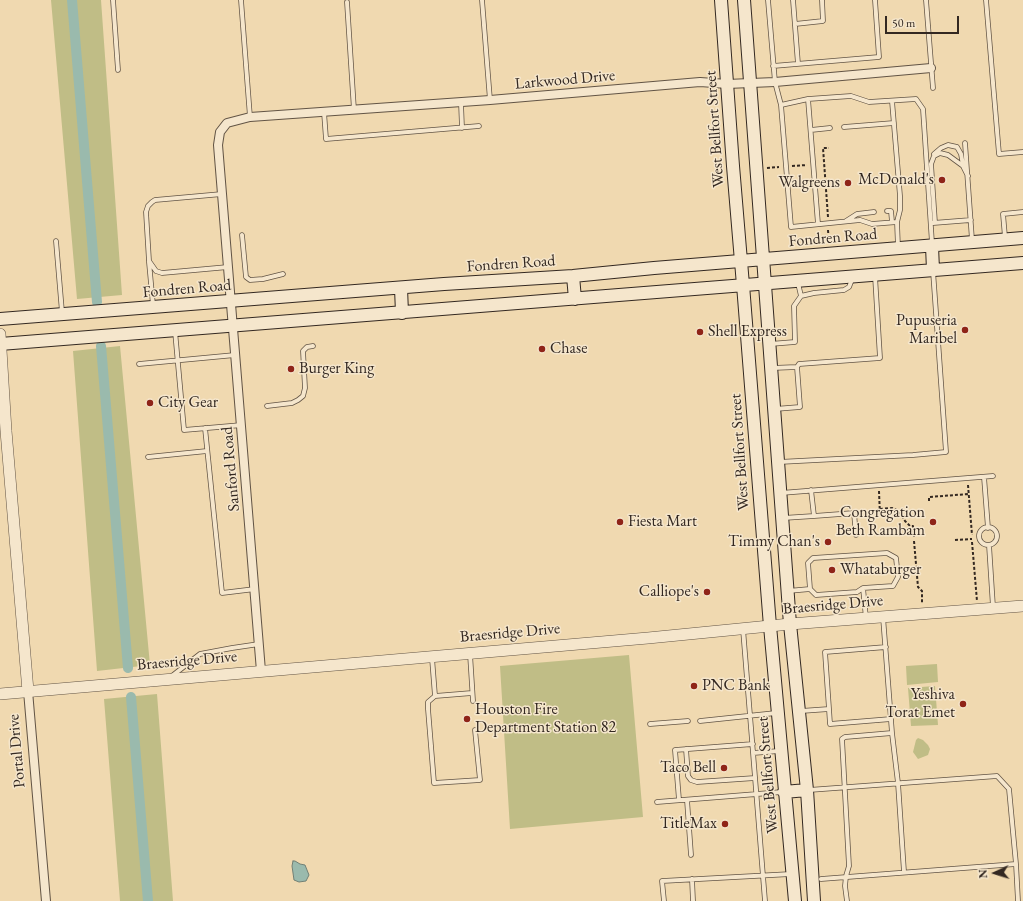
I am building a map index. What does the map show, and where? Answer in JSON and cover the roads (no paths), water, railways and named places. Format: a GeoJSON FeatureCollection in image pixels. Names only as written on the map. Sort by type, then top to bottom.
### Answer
{"type":"FeatureCollection","features":[{"type":"Feature","properties":{"kind":"main road","name":"West Bellfort Street"},"geometry":{"type":"LineString","coordinates":[[721,0],[728,84],[732,166],[742,261],[770,626],[795,901]]}},
{"type":"Feature","properties":{"kind":"main road"},"geometry":{"type":"LineString","coordinates":[[744,0],[790,624],[807,790],[814,901]]}},
{"type":"Feature","properties":{"kind":"main road","name":"Fondren Road"},"geometry":{"type":"LineString","coordinates":[[0,319],[573,276],[1023,238]]}},
{"type":"Feature","properties":{"kind":"main road"},"geometry":{"type":"LineString","coordinates":[[932,246],[933,270]]}},
{"type":"Feature","properties":{"kind":"main road"},"geometry":{"type":"LineString","coordinates":[[0,341],[234,326],[1023,263]]}},
{"type":"Feature","properties":{"kind":"main road"},"geometry":{"type":"LineString","coordinates":[[573,276],[575,299]]}},
{"type":"Feature","properties":{"kind":"main road"},"geometry":{"type":"LineString","coordinates":[[401,288],[402,312]]}},
{"type":"Feature","properties":{"kind":"main road"},"geometry":{"type":"LineString","coordinates":[[757,462],[779,462]]}},
{"type":"Feature","properties":{"kind":"main road"},"geometry":{"type":"LineString","coordinates":[[784,792],[807,790]]}},
{"type":"Feature","properties":{"kind":"street","name":"Larkwood Drive"},"geometry":{"type":"LineString","coordinates":[[218,145],[220,132],[227,123],[250,117],[490,100],[700,82],[728,84],[774,82],[931,68]]}},
{"type":"Feature","properties":{"kind":"street","name":"Sanford Road"},"geometry":{"type":"LineString","coordinates":[[218,145],[261,671]]}},
{"type":"Feature","properties":{"kind":"street","name":"Portal Drive"},"geometry":{"type":"LineString","coordinates":[[0,341],[6,431],[46,901]]}},
{"type":"Feature","properties":{"kind":"street","name":"Braesridge Drive"},"geometry":{"type":"LineString","coordinates":[[0,694],[640,639],[743,628],[1023,606]]}},
{"type":"Feature","properties":{"kind":"lane"},"geometry":{"type":"LineString","coordinates":[[113,0],[118,70]]}},
{"type":"Feature","properties":{"kind":"lane"},"geometry":{"type":"LineString","coordinates":[[241,0],[250,117]]}},
{"type":"Feature","properties":{"kind":"lane"},"geometry":{"type":"LineString","coordinates":[[482,0],[490,100]]}},
{"type":"Feature","properties":{"kind":"lane"},"geometry":{"type":"LineString","coordinates":[[768,0],[774,82],[781,105],[791,227],[860,220],[872,224],[894,222]]}},
{"type":"Feature","properties":{"kind":"lane"},"geometry":{"type":"LineString","coordinates":[[793,0],[798,64]]}},
{"type":"Feature","properties":{"kind":"lane"},"geometry":{"type":"LineString","coordinates":[[795,24],[823,21],[822,0]]}},
{"type":"Feature","properties":{"kind":"lane"},"geometry":{"type":"LineString","coordinates":[[774,66],[879,57],[874,0]]}},
{"type":"Feature","properties":{"kind":"lane"},"geometry":{"type":"LineString","coordinates":[[926,0],[933,88]]}},
{"type":"Feature","properties":{"kind":"lane"},"geometry":{"type":"LineString","coordinates":[[986,0],[999,154],[1023,152]]}},
{"type":"Feature","properties":{"kind":"lane"},"geometry":{"type":"LineString","coordinates":[[346,2],[354,110]]}},
{"type":"Feature","properties":{"kind":"lane"},"geometry":{"type":"LineString","coordinates":[[781,105],[808,99],[851,96],[869,102],[916,99],[923,109],[933,223]]}},
{"type":"Feature","properties":{"kind":"lane"},"geometry":{"type":"LineString","coordinates":[[808,99],[818,224]]}},
{"type":"Feature","properties":{"kind":"lane"},"geometry":{"type":"LineString","coordinates":[[892,101],[900,196],[900,210],[894,222]]}},
{"type":"Feature","properties":{"kind":"lane"},"geometry":{"type":"LineString","coordinates":[[461,102],[462,128]]}},
{"type":"Feature","properties":{"kind":"lane"},"geometry":{"type":"LineString","coordinates":[[324,112],[326,139],[479,126]]}},
{"type":"Feature","properties":{"kind":"lane"},"geometry":{"type":"LineString","coordinates":[[844,127],[894,123]]}},
{"type":"Feature","properties":{"kind":"lane"},"geometry":{"type":"LineString","coordinates":[[811,130],[830,128]]}},
{"type":"Feature","properties":{"kind":"lane"},"geometry":{"type":"LineString","coordinates":[[965,143],[972,242]]}},
{"type":"Feature","properties":{"kind":"lane"},"geometry":{"type":"LineString","coordinates":[[932,246],[933,223],[931,164],[935,153],[948,145],[957,147],[961,154],[963,166],[968,176]]}},
{"type":"Feature","properties":{"kind":"lane"},"geometry":{"type":"LineString","coordinates":[[934,156],[940,153],[948,155],[963,166]]}},
{"type":"Feature","properties":{"kind":"lane"},"geometry":{"type":"LineString","coordinates":[[153,307],[146,212],[148,206],[155,200],[223,194]]}},
{"type":"Feature","properties":{"kind":"lane"},"geometry":{"type":"LineString","coordinates":[[887,211],[891,211],[898,248]]}},
{"type":"Feature","properties":{"kind":"lane"},"geometry":{"type":"LineString","coordinates":[[844,222],[857,214],[874,212]]}},
{"type":"Feature","properties":{"kind":"lane"},"geometry":{"type":"LineString","coordinates":[[1005,240],[1003,214],[1023,212]]}},
{"type":"Feature","properties":{"kind":"lane"},"geometry":{"type":"LineString","coordinates":[[933,223],[971,220]]}},
{"type":"Feature","properties":{"kind":"lane"},"geometry":{"type":"LineString","coordinates":[[242,234],[246,277],[250,280],[263,279],[283,274]]}},
{"type":"Feature","properties":{"kind":"lane"},"geometry":{"type":"LineString","coordinates":[[56,241],[62,315]]}},
{"type":"Feature","properties":{"kind":"lane"},"geometry":{"type":"LineString","coordinates":[[149,261],[156,271],[162,272],[229,267]]}},
{"type":"Feature","properties":{"kind":"lane"},"geometry":{"type":"LineString","coordinates":[[779,462],[946,452],[933,270]]}},
{"type":"Feature","properties":{"kind":"lane"},"geometry":{"type":"LineString","coordinates":[[772,368],[797,367],[799,364],[880,358],[875,275]]}},
{"type":"Feature","properties":{"kind":"lane"},"geometry":{"type":"LineString","coordinates":[[770,344],[795,342],[794,306],[801,296],[844,290],[849,287],[851,276]]}},
{"type":"Feature","properties":{"kind":"lane"},"geometry":{"type":"LineString","coordinates":[[798,280],[801,296]]}},
{"type":"Feature","properties":{"kind":"lane"},"geometry":{"type":"LineString","coordinates":[[175,330],[184,430],[242,425]]}},
{"type":"Feature","properties":{"kind":"lane"},"geometry":{"type":"LineString","coordinates":[[267,406],[292,403],[303,396],[305,388],[303,351],[307,347],[313,346]]}},
{"type":"Feature","properties":{"kind":"lane"},"geometry":{"type":"LineString","coordinates":[[139,364],[236,355]]}},
{"type":"Feature","properties":{"kind":"lane"},"geometry":{"type":"LineString","coordinates":[[775,410],[800,406],[797,367]]}},
{"type":"Feature","properties":{"kind":"lane"},"geometry":{"type":"LineString","coordinates":[[205,428],[222,593],[255,589]]}},
{"type":"Feature","properties":{"kind":"lane"},"geometry":{"type":"LineString","coordinates":[[148,457],[207,451]]}},
{"type":"Feature","properties":{"kind":"lane"},"geometry":{"type":"LineString","coordinates":[[781,493],[993,476]]}},
{"type":"Feature","properties":{"kind":"lane"},"geometry":{"type":"LineString","coordinates":[[984,477],[988,528]]}},
{"type":"Feature","properties":{"kind":"lane"},"geometry":{"type":"LineString","coordinates":[[812,490],[814,516]]}},
{"type":"Feature","properties":{"kind":"lane"},"geometry":{"type":"LineString","coordinates":[[782,518],[854,513],[856,535]]}},
{"type":"Feature","properties":{"kind":"lane"},"geometry":{"type":"LineString","coordinates":[[988,528],[993,529],[997,536],[994,543],[988,545],[983,543],[980,538],[981,532],[988,528]]}},
{"type":"Feature","properties":{"kind":"lane"},"geometry":{"type":"LineString","coordinates":[[988,545],[993,609]]}},
{"type":"Feature","properties":{"kind":"lane"},"geometry":{"type":"LineString","coordinates":[[887,553],[896,558],[898,578],[893,586],[863,588],[857,592],[816,595],[810,589],[808,563],[813,558],[887,553]]}},
{"type":"Feature","properties":{"kind":"lane"},"geometry":{"type":"LineString","coordinates":[[863,588],[866,618]]}},
{"type":"Feature","properties":{"kind":"lane"},"geometry":{"type":"LineString","coordinates":[[788,591],[810,589]]}},
{"type":"Feature","properties":{"kind":"lane"},"geometry":{"type":"LineString","coordinates":[[883,617],[892,733],[898,783],[904,872]]}},
{"type":"Feature","properties":{"kind":"lane"},"geometry":{"type":"LineString","coordinates":[[743,628],[765,901]]}},
{"type":"Feature","properties":{"kind":"lane"},"geometry":{"type":"LineString","coordinates":[[167,679],[200,654],[259,644]]}},
{"type":"Feature","properties":{"kind":"lane"},"geometry":{"type":"LineString","coordinates":[[886,647],[824,652],[830,724],[891,719]]}},
{"type":"Feature","properties":{"kind":"lane"},"geometry":{"type":"LineString","coordinates":[[470,653],[473,701]]}},
{"type":"Feature","properties":{"kind":"lane"},"geometry":{"type":"LineString","coordinates":[[432,656],[435,696]]}},
{"type":"Feature","properties":{"kind":"lane"},"geometry":{"type":"LineString","coordinates":[[472,693],[435,696],[428,702],[434,783],[480,780],[475,730]]}},
{"type":"Feature","properties":{"kind":"lane"},"geometry":{"type":"LineString","coordinates":[[799,711],[829,709]]}},
{"type":"Feature","properties":{"kind":"lane"},"geometry":{"type":"LineString","coordinates":[[700,721],[779,713]]}},
{"type":"Feature","properties":{"kind":"lane"},"geometry":{"type":"LineString","coordinates":[[650,724],[688,721]]}},
{"type":"Feature","properties":{"kind":"lane"},"geometry":{"type":"LineString","coordinates":[[847,901],[846,876],[849,866],[842,739],[846,737],[892,733]]}},
{"type":"Feature","properties":{"kind":"lane"},"geometry":{"type":"LineString","coordinates":[[678,800],[674,750],[753,744]]}},
{"type":"Feature","properties":{"kind":"lane"},"geometry":{"type":"LineString","coordinates":[[686,749],[688,776],[691,780],[697,782],[755,778]]}},
{"type":"Feature","properties":{"kind":"lane"},"geometry":{"type":"LineString","coordinates":[[754,753],[781,751]]}},
{"type":"Feature","properties":{"kind":"lane"},"geometry":{"type":"LineString","coordinates":[[807,790],[997,776],[1009,789],[1018,901]]}},
{"type":"Feature","properties":{"kind":"lane"},"geometry":{"type":"LineString","coordinates":[[657,802],[784,792]]}},
{"type":"Feature","properties":{"kind":"lane"},"geometry":{"type":"LineString","coordinates":[[687,800],[692,855]]}},
{"type":"Feature","properties":{"kind":"lane"},"geometry":{"type":"LineString","coordinates":[[821,879],[1016,864]]}},
{"type":"Feature","properties":{"kind":"lane"},"geometry":{"type":"LineString","coordinates":[[664,901],[662,881],[792,874]]}},
{"type":"Feature","properties":{"kind":"lane"},"geometry":{"type":"LineString","coordinates":[[692,879],[693,901]]}},
{"type":"Feature","properties":{"kind":"waterway"},"geometry":{"type":"LineString","coordinates":[[72,0],[97,302]]}},
{"type":"Feature","properties":{"kind":"waterway"},"geometry":{"type":"LineString","coordinates":[[101,346],[128,668]]}},
{"type":"Feature","properties":{"kind":"waterway"},"geometry":{"type":"LineString","coordinates":[[131,697],[148,901]]}},
{"type":"Feature","properties":{"kind":"place","name":"McDonald's"},"geometry":{"type":"Point","coordinates":[942,180]}},
{"type":"Feature","properties":{"kind":"place","name":"Walgreens"},"geometry":{"type":"Point","coordinates":[848,183]}},
{"type":"Feature","properties":{"kind":"place","name":"Pupuseria Maribel"},"geometry":{"type":"Point","coordinates":[965,330]}},
{"type":"Feature","properties":{"kind":"place","name":"Shell Express"},"geometry":{"type":"Point","coordinates":[700,332]}},
{"type":"Feature","properties":{"kind":"place","name":"Chase"},"geometry":{"type":"Point","coordinates":[542,349]}},
{"type":"Feature","properties":{"kind":"place","name":"Burger King"},"geometry":{"type":"Point","coordinates":[291,369]}},
{"type":"Feature","properties":{"kind":"place","name":"City Gear"},"geometry":{"type":"Point","coordinates":[150,403]}},
{"type":"Feature","properties":{"kind":"place","name":"Fiesta Mart"},"geometry":{"type":"Point","coordinates":[620,522]}},
{"type":"Feature","properties":{"kind":"place","name":"Congregation Beth Rambam"},"geometry":{"type":"Point","coordinates":[933,522]}},
{"type":"Feature","properties":{"kind":"place","name":"Timmy Chan's"},"geometry":{"type":"Point","coordinates":[828,542]}},
{"type":"Feature","properties":{"kind":"place","name":"Whataburger"},"geometry":{"type":"Point","coordinates":[832,570]}},
{"type":"Feature","properties":{"kind":"place","name":"Calliope's"},"geometry":{"type":"Point","coordinates":[707,592]}},
{"type":"Feature","properties":{"kind":"place","name":"PNC Bank"},"geometry":{"type":"Point","coordinates":[694,686]}},
{"type":"Feature","properties":{"kind":"place","name":"Yeshiva Torat Emet"},"geometry":{"type":"Point","coordinates":[963,704]}},
{"type":"Feature","properties":{"kind":"place","name":"Houston Fire Department Station 82"},"geometry":{"type":"Point","coordinates":[467,719]}},
{"type":"Feature","properties":{"kind":"place","name":"Taco Bell"},"geometry":{"type":"Point","coordinates":[724,768]}},
{"type":"Feature","properties":{"kind":"place","name":"TitleMax"},"geometry":{"type":"Point","coordinates":[725,824]}}]}
